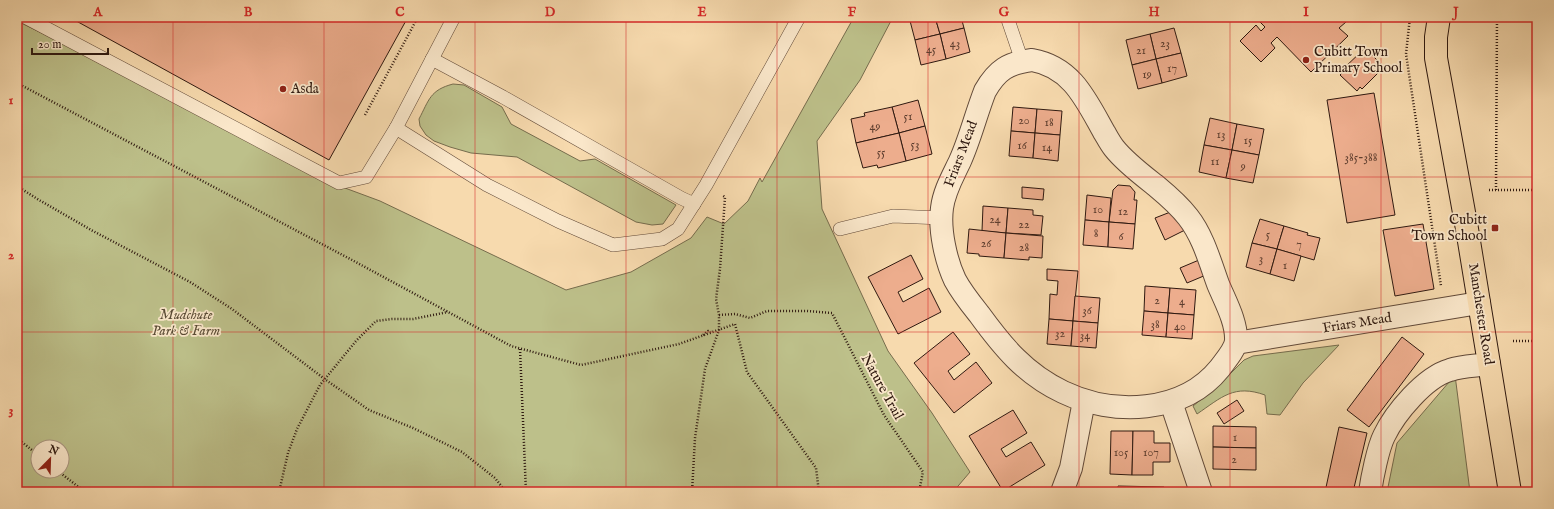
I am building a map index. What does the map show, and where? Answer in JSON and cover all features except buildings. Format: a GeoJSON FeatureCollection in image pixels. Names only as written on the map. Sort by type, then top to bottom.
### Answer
{"type":"FeatureCollection","features":[{"type":"Feature","properties":{"kind":"main road","name":"Manchester Road"},"geometry":{"type":"LineString","coordinates":[[1439,17],[1436,37],[1436,58],[1479,303],[1510,492]]}},
{"type":"Feature","properties":{"kind":"street","name":"Friars Mead"},"geometry":{"type":"LineString","coordinates":[[1032,60],[1051,65],[1068,76],[1081,91],[1114,147],[1142,174],[1173,200],[1189,218],[1199,235],[1234,326],[1236,343],[1214,376],[1201,387],[1183,398],[1171,402],[1114,407],[1084,400],[1062,392],[1043,381],[1015,359],[984,322],[964,294],[955,280],[949,263],[944,241],[942,218],[942,209],[948,186],[960,161],[985,91],[997,73],[1007,66],[1022,61],[1032,60]]}},
{"type":"Feature","properties":{"kind":"street","name":"Friars Mead"},"geometry":{"type":"LineString","coordinates":[[1236,343],[1479,303]]}},
{"type":"Feature","properties":{"kind":"street"},"geometry":{"type":"LineString","coordinates":[[1370,492],[1371,480],[1384,436],[1400,412],[1416,393],[1430,379],[1449,370],[1489,364]]}},
{"type":"Feature","properties":{"kind":"street"},"geometry":{"type":"LineString","coordinates":[[1070,490],[1071,468],[1084,400]]}},
{"type":"Feature","properties":{"kind":"street"},"geometry":{"type":"LineString","coordinates":[[1171,402],[1201,492]]}},
{"type":"Feature","properties":{"kind":"lane"},"geometry":{"type":"LineString","coordinates":[[25,17],[339,183],[366,177],[396,128],[454,17]]}},
{"type":"Feature","properties":{"kind":"lane"},"geometry":{"type":"LineString","coordinates":[[396,128],[487,185],[558,221],[613,244],[662,239],[678,229],[706,186],[799,17]]}},
{"type":"Feature","properties":{"kind":"lane"},"geometry":{"type":"LineString","coordinates":[[1007,17],[1022,61]]}},
{"type":"Feature","properties":{"kind":"lane"},"geometry":{"type":"LineString","coordinates":[[432,59],[694,204]]}},
{"type":"Feature","properties":{"kind":"lane"},"geometry":{"type":"LineString","coordinates":[[840,229],[894,216],[942,218]]}},
{"type":"Feature","properties":{"kind":"path"},"geometry":{"type":"LineString","coordinates":[[365,115],[418,17]]}},
{"type":"Feature","properties":{"kind":"path"},"geometry":{"type":"LineString","coordinates":[[1410,17],[1406,54],[1444,308]]}},
{"type":"Feature","properties":{"kind":"path"},"geometry":{"type":"LineString","coordinates":[[1496,190],[1497,17]]}},
{"type":"Feature","properties":{"kind":"path"},"geometry":{"type":"LineString","coordinates":[[17,83],[511,346],[581,365],[680,344],[703,335],[705,332],[718,330],[735,324],[747,372],[816,468],[819,492]]}},
{"type":"Feature","properties":{"kind":"path"},"geometry":{"type":"LineString","coordinates":[[17,186],[93,231],[190,282],[232,309],[326,380],[369,410],[413,428],[462,452],[495,478],[506,492]]}},
{"type":"Feature","properties":{"kind":"path"},"geometry":{"type":"LineString","coordinates":[[692,492],[695,438],[705,369],[718,330],[719,315],[716,299],[720,269],[725,197],[706,186]]}},
{"type":"Feature","properties":{"kind":"path"},"geometry":{"type":"LineString","coordinates":[[1489,190],[1537,190]]}},
{"type":"Feature","properties":{"kind":"path","name":"Nature Trail"},"geometry":{"type":"LineString","coordinates":[[719,315],[735,314],[750,318],[767,311],[807,311],[832,313],[884,415],[923,472],[919,492]]}},
{"type":"Feature","properties":{"kind":"path"},"geometry":{"type":"LineString","coordinates":[[280,492],[288,453],[320,385],[326,380],[356,341],[376,322],[392,319],[413,319],[448,312]]}},
{"type":"Feature","properties":{"kind":"path"},"geometry":{"type":"LineString","coordinates":[[1513,341],[1537,341]]}},
{"type":"Feature","properties":{"kind":"path"},"geometry":{"type":"LineString","coordinates":[[520,348],[526,492]]}},
{"type":"Feature","properties":{"kind":"path"},"geometry":{"type":"LineString","coordinates":[[17,438],[30,449]]}},
{"type":"Feature","properties":{"kind":"path"},"geometry":{"type":"LineString","coordinates":[[68,479],[85,492]]}},
{"type":"Feature","properties":{"kind":"green space","name":"Mudchute Park & Farm"},"geometry":{"type":"Polygon","coordinates":[[[854,17],[893,17],[860,80],[817,141],[822,209],[888,351],[932,413],[970,472],[953,492],[17,492],[17,21],[77,50],[318,178],[380,201],[566,290],[631,272],[691,238],[707,217],[724,224],[748,201],[760,178],[762,182],[854,17]]]}},
{"type":"Feature","properties":{"kind":"green space"},"geometry":{"type":"Polygon","coordinates":[[[453,84],[464,85],[502,107],[511,124],[580,161],[595,159],[676,205],[663,224],[652,225],[636,222],[517,157],[471,153],[434,141],[426,135],[420,126],[419,119],[431,97],[439,89],[453,84]]]}},
{"type":"Feature","properties":{"kind":"green space"},"geometry":{"type":"Polygon","coordinates":[[[1339,345],[1303,383],[1280,415],[1267,414],[1265,395],[1245,391],[1229,394],[1197,414],[1193,406],[1220,384],[1244,360],[1253,356],[1339,345]]]}},
{"type":"Feature","properties":{"kind":"green space"},"geometry":{"type":"Polygon","coordinates":[[[1455,375],[1470,492],[1387,492],[1397,443],[1455,375]]]}},
{"type":"Feature","properties":{"kind":"place","name":"Cubitt Town Primary School"},"geometry":{"type":"Point","coordinates":[1306,60]}},
{"type":"Feature","properties":{"kind":"place","name":"Asda"},"geometry":{"type":"Point","coordinates":[283,89]}},
{"type":"Feature","properties":{"kind":"place","name":"Cubitt Town School"},"geometry":{"type":"Point","coordinates":[1495,228]}}]}
